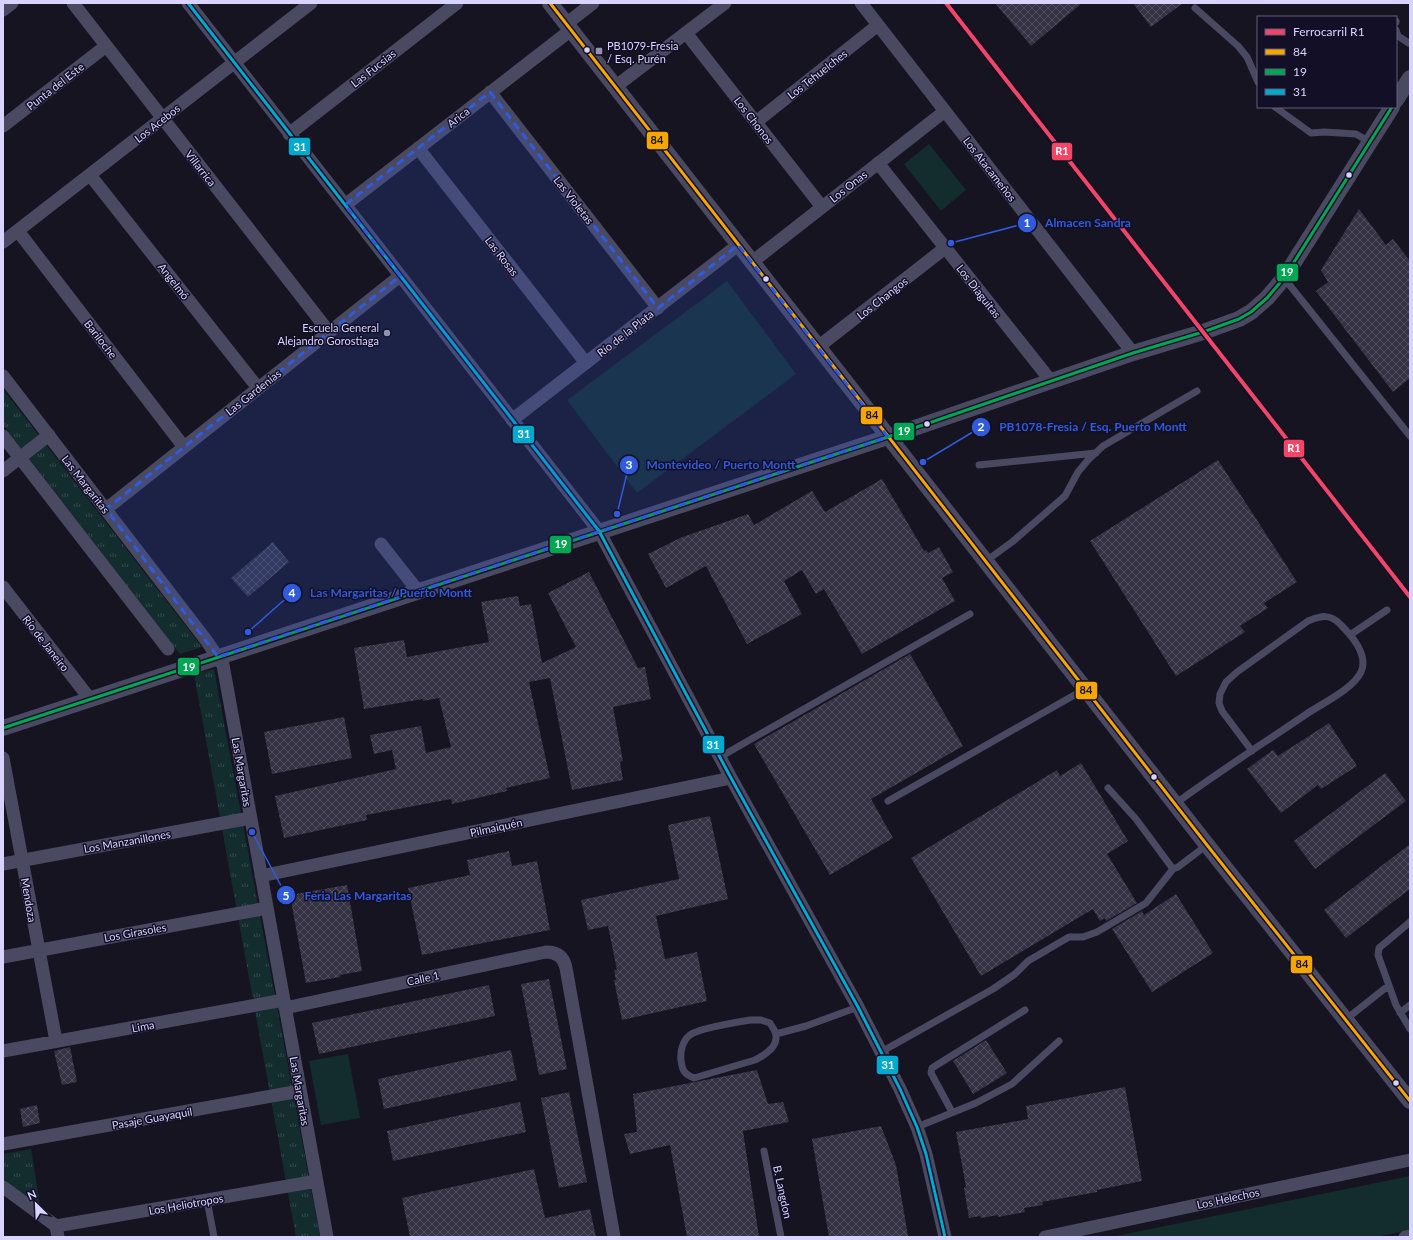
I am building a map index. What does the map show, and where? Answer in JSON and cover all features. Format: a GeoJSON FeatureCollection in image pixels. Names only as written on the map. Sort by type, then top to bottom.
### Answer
{"type":"FeatureCollection","features":[{"type":"Feature","properties":{"kind":"street"},"geometry":{"type":"LineString","coordinates":[[3,10],[12,3]]}},
{"type":"Feature","properties":{"kind":"street","name":"Villarrica"},"geometry":{"type":"LineString","coordinates":[[73,3],[329,332]]}},
{"type":"Feature","properties":{"kind":"street"},"geometry":{"type":"LineString","coordinates":[[188,3],[599,531],[731,778],[858,1007],[900,1090],[917,1127],[929,1164],[944,1237]]}},
{"type":"Feature","properties":{"kind":"street","name":"Los Acebos"},"geometry":{"type":"LineString","coordinates":[[3,242],[311,3]]}},
{"type":"Feature","properties":{"kind":"street","name":"Las Fucsias"},"geometry":{"type":"LineString","coordinates":[[289,134],[457,3]]}},
{"type":"Feature","properties":{"kind":"street"},"geometry":{"type":"LineString","coordinates":[[550,3],[1207,845],[1410,1101]]}},
{"type":"Feature","properties":{"kind":"street","name":"Arica"},"geometry":{"type":"LineString","coordinates":[[345,205],[490,92],[568,27],[593,3]]}},
{"type":"Feature","properties":{"kind":"street"},"geometry":{"type":"LineString","coordinates":[[615,87],[724,3]]}},
{"type":"Feature","properties":{"kind":"street","name":"Los Atacameños"},"geometry":{"type":"LineString","coordinates":[[861,3],[1133,353]]}},
{"type":"Feature","properties":{"kind":"street","name":"Los Tehuelches"},"geometry":{"type":"LineString","coordinates":[[756,122],[878,25]]}},
{"type":"Feature","properties":{"kind":"street","name":"Los Chonos"},"geometry":{"type":"LineString","coordinates":[[686,33],[822,207]]}},
{"type":"Feature","properties":{"kind":"street","name":"Punta del Este"},"geometry":{"type":"LineString","coordinates":[[3,126],[106,46]]}},
{"type":"Feature","properties":{"kind":"street"},"geometry":{"type":"LineString","coordinates":[[1397,98],[1410,78]]}},
{"type":"Feature","properties":{"kind":"street","name":"Las Violetas"},"geometry":{"type":"LineString","coordinates":[[490,92],[658,308]]}},
{"type":"Feature","properties":{"kind":"street"},"geometry":{"type":"LineString","coordinates":[[3,728],[888,437],[1133,353],[1203,332],[1239,319],[1260,306],[1284,278],[1391,108]]}},
{"type":"Feature","properties":{"kind":"street","name":"Los Onas"},"geometry":{"type":"LineString","coordinates":[[752,262],[945,111]]}},
{"type":"Feature","properties":{"kind":"street","name":"Las Rosas"},"geometry":{"type":"LineString","coordinates":[[418,148],[586,363]]}},
{"type":"Feature","properties":{"kind":"street","name":"Los Diaguitas"},"geometry":{"type":"LineString","coordinates":[[878,163],[1051,381]]}},
{"type":"Feature","properties":{"kind":"street","name":"Angelmó"},"geometry":{"type":"LineString","coordinates":[[90,175],[258,388]]}},
{"type":"Feature","properties":{"kind":"street","name":"Bariloche"},"geometry":{"type":"LineString","coordinates":[[18,231],[184,447]]}},
{"type":"Feature","properties":{"kind":"street","name":"Río de la Plata"},"geometry":{"type":"LineString","coordinates":[[512,420],[738,245]]}},
{"type":"Feature","properties":{"kind":"street","name":"Los Changos"},"geometry":{"type":"LineString","coordinates":[[818,347],[945,248]]}},
{"type":"Feature","properties":{"kind":"street","name":"Las Gardenias"},"geometry":{"type":"LineString","coordinates":[[106,509],[400,276]]}},
{"type":"Feature","properties":{"kind":"street","name":"Las Margaritas"},"geometry":{"type":"LineString","coordinates":[[3,376],[106,509],[223,665],[327,1237]]}},
{"type":"Feature","properties":{"kind":"street"},"geometry":{"type":"LineString","coordinates":[[3,471],[49,435]]}},
{"type":"Feature","properties":{"kind":"street"},"geometry":{"type":"LineString","coordinates":[[3,436],[168,649]]}},
{"type":"Feature","properties":{"kind":"street"},"geometry":{"type":"LineString","coordinates":[[381,544],[418,591]]}},
{"type":"Feature","properties":{"kind":"street","name":"Río de Janeiro"},"geometry":{"type":"LineString","coordinates":[[3,587],[90,699]]}},
{"type":"Feature","properties":{"kind":"street","name":"Mendoza"},"geometry":{"type":"LineString","coordinates":[[3,758],[56,1041]]}},
{"type":"Feature","properties":{"kind":"street","name":"Pilmaiquén"},"geometry":{"type":"LineString","coordinates":[[261,876],[731,778]]}},
{"type":"Feature","properties":{"kind":"street","name":"Los Manzanillones"},"geometry":{"type":"LineString","coordinates":[[3,864],[250,818]]}},
{"type":"Feature","properties":{"kind":"street","name":"Los Girasoles"},"geometry":{"type":"LineString","coordinates":[[3,957],[267,908]]}},
{"type":"Feature","properties":{"kind":"street","name":"Calle 1"},"geometry":{"type":"LineString","coordinates":[[284,1004],[546,952],[555,953],[563,959],[566,968],[614,1237]]}},
{"type":"Feature","properties":{"kind":"street","name":"Lima"},"geometry":{"type":"LineString","coordinates":[[3,1051],[284,1004]]}},
{"type":"Feature","properties":{"kind":"street","name":"Pasaje Guayaquil"},"geometry":{"type":"LineString","coordinates":[[3,1144],[300,1091]]}},
{"type":"Feature","properties":{"kind":"street","name":"Los Helechos"},"geometry":{"type":"LineString","coordinates":[[1045,1237],[1410,1160]]}},
{"type":"Feature","properties":{"kind":"street","name":"Los Heliotropos"},"geometry":{"type":"LineString","coordinates":[[57,1232],[207,1200],[317,1181]]}},
{"type":"Feature","properties":{"kind":"street"},"geometry":{"type":"LineString","coordinates":[[3,1187],[57,1232]]}},
{"type":"Feature","properties":{"kind":"street"},"geometry":{"type":"LineString","coordinates":[[1405,1237],[1410,1236]]}},
{"type":"Feature","properties":{"kind":"lane"},"geometry":{"type":"LineString","coordinates":[[1195,8],[1247,57],[1257,80]]}},
{"type":"Feature","properties":{"kind":"lane"},"geometry":{"type":"LineString","coordinates":[[1397,33],[1398,36],[1410,44]]}},
{"type":"Feature","properties":{"kind":"lane"},"geometry":{"type":"LineString","coordinates":[[1276,108],[1311,133],[1324,132],[1356,134],[1370,142]]}},
{"type":"Feature","properties":{"kind":"lane"},"geometry":{"type":"LineString","coordinates":[[1284,278],[1410,436]]}},
{"type":"Feature","properties":{"kind":"lane"},"geometry":{"type":"LineString","coordinates":[[986,562],[1012,542],[1065,496],[1078,472],[1103,446],[1197,391]]}},
{"type":"Feature","properties":{"kind":"lane"},"geometry":{"type":"LineString","coordinates":[[979,465],[1096,453]]}},
{"type":"Feature","properties":{"kind":"lane"},"geometry":{"type":"LineString","coordinates":[[1350,635],[1387,610]]}},
{"type":"Feature","properties":{"kind":"lane"},"geometry":{"type":"LineString","coordinates":[[720,757],[970,614]]}},
{"type":"Feature","properties":{"kind":"lane"},"geometry":{"type":"LineString","coordinates":[[1175,804],[1252,750],[1351,685],[1361,672],[1363,660],[1359,649],[1350,635],[1337,620],[1327,616],[1319,616],[1308,621],[1237,672],[1226,682],[1220,694],[1219,704],[1222,711],[1252,750]]}},
{"type":"Feature","properties":{"kind":"lane"},"geometry":{"type":"LineString","coordinates":[[888,801],[1085,688]]}},
{"type":"Feature","properties":{"kind":"lane"},"geometry":{"type":"LineString","coordinates":[[1108,788],[1136,820],[1173,869]]}},
{"type":"Feature","properties":{"kind":"lane"},"geometry":{"type":"LineString","coordinates":[[881,1052],[993,989],[1015,974],[1028,961],[1069,937],[1083,938],[1097,932],[1146,903],[1173,869],[1178,867],[1207,845]]}},
{"type":"Feature","properties":{"kind":"lane"},"geometry":{"type":"LineString","coordinates":[[1410,922],[1378,948],[1378,955],[1388,986],[1400,1013],[1410,1029]]}},
{"type":"Feature","properties":{"kind":"lane"},"geometry":{"type":"LineString","coordinates":[[1345,1020],[1388,986]]}},
{"type":"Feature","properties":{"kind":"lane"},"geometry":{"type":"LineString","coordinates":[[1400,1013],[1410,1005]]}},
{"type":"Feature","properties":{"kind":"lane"},"geometry":{"type":"LineString","coordinates":[[776,1034],[806,1026],[858,1007]]}},
{"type":"Feature","properties":{"kind":"lane"},"geometry":{"type":"LineString","coordinates":[[952,1112],[931,1073],[932,1068],[1025,1010]]}},
{"type":"Feature","properties":{"kind":"lane"},"geometry":{"type":"LineString","coordinates":[[750,1020],[761,1020],[770,1023],[776,1034],[776,1039],[771,1048],[764,1055],[755,1060],[694,1078],[686,1075],[682,1069],[680,1054],[683,1045],[690,1034],[698,1031],[750,1020]]}},
{"type":"Feature","properties":{"kind":"lane"},"geometry":{"type":"LineString","coordinates":[[917,1127],[976,1103],[1012,1084],[1059,1041]]}},
{"type":"Feature","properties":{"kind":"lane","name":"B. Langdon"},"geometry":{"type":"LineString","coordinates":[[764,1151],[781,1237]]}},
{"type":"Feature","properties":{"kind":"lane"},"geometry":{"type":"LineString","coordinates":[[207,1200],[214,1237]]}},
{"type":"Feature","properties":{"kind":"highlighted area"},"geometry":{"type":"Polygon","coordinates":[[[490,92],[658,308],[738,245],[888,437],[218,657],[106,509],[400,276],[345,205],[490,92]]]}},
{"type":"Feature","properties":{"kind":"green space"},"geometry":{"type":"Polygon","coordinates":[[[929,144],[966,190],[941,211],[904,164],[929,144]]]}},
{"type":"Feature","properties":{"kind":"green space"},"geometry":{"type":"Polygon","coordinates":[[[727,281],[796,374],[637,493],[567,400],[727,281]]]}},
{"type":"Feature","properties":{"kind":"green space"},"geometry":{"type":"Polygon","coordinates":[[[3,389],[202,647],[180,654],[3,425],[3,389]]]}},
{"type":"Feature","properties":{"kind":"green space"},"geometry":{"type":"Polygon","coordinates":[[[214,669],[320,1237],[296,1237],[194,674],[214,669]]]}},
{"type":"Feature","properties":{"kind":"green space"},"geometry":{"type":"Polygon","coordinates":[[[348,1054],[360,1118],[321,1125],[309,1061],[348,1054]]]}},
{"type":"Feature","properties":{"kind":"green space"},"geometry":{"type":"Polygon","coordinates":[[[31,1149],[41,1211],[3,1180],[3,1154],[31,1149]]]}},
{"type":"Feature","properties":{"kind":"green space"},"geometry":{"type":"Polygon","coordinates":[[[1410,1176],[1410,1230],[1376,1237],[1111,1237],[1410,1176]]]}},
{"type":"Feature","properties":{"kind":"building"},"geometry":{"type":"Polygon","coordinates":[[[995,3],[1082,3],[1031,46],[995,3]]]}},
{"type":"Feature","properties":{"kind":"building"},"geometry":{"type":"Polygon","coordinates":[[[1133,3],[1183,3],[1151,27],[1133,3]]]}},
{"type":"Feature","properties":{"kind":"building"},"geometry":{"type":"Polygon","coordinates":[[[1359,209],[1386,245],[1393,239],[1410,261],[1410,378],[1393,392],[1316,291],[1328,282],[1321,270],[1359,209]]]}},
{"type":"Feature","properties":{"kind":"building"},"geometry":{"type":"Polygon","coordinates":[[[1218,460],[1297,582],[1264,603],[1268,608],[1240,626],[1245,632],[1176,676],[1090,541],[1218,460]]]}},
{"type":"Feature","properties":{"kind":"building"},"geometry":{"type":"Polygon","coordinates":[[[882,479],[924,551],[926,550],[928,553],[939,547],[953,572],[942,578],[955,601],[862,654],[824,589],[816,594],[802,570],[784,581],[802,614],[747,644],[706,566],[666,588],[648,554],[680,538],[748,514],[754,525],[812,491],[825,512],[882,479]]]}},
{"type":"Feature","properties":{"kind":"building"},"geometry":{"type":"Polygon","coordinates":[[[273,542],[289,562],[248,597],[231,578],[273,542]]]}},
{"type":"Feature","properties":{"kind":"building"},"geometry":{"type":"Polygon","coordinates":[[[589,572],[638,668],[645,667],[651,699],[613,707],[623,761],[620,762],[623,780],[572,790],[550,678],[529,682],[550,778],[506,788],[507,791],[452,804],[451,799],[366,815],[367,820],[284,838],[275,796],[396,769],[392,750],[374,754],[370,735],[421,726],[426,753],[451,747],[439,698],[423,701],[423,699],[364,709],[354,648],[404,640],[407,657],[489,642],[481,602],[518,596],[520,606],[531,604],[542,663],[576,647],[548,593],[589,572]]]}},
{"type":"Feature","properties":{"kind":"building"},"geometry":{"type":"Polygon","coordinates":[[[910,654],[963,746],[871,799],[893,838],[830,875],[754,744],[910,654]]]}},
{"type":"Feature","properties":{"kind":"building"},"geometry":{"type":"Polygon","coordinates":[[[344,717],[352,758],[272,774],[264,732],[344,717]]]}},
{"type":"Feature","properties":{"kind":"building"},"geometry":{"type":"Polygon","coordinates":[[[1329,723],[1357,766],[1321,789],[1318,785],[1281,813],[1247,769],[1273,750],[1278,756],[1329,723]]]}},
{"type":"Feature","properties":{"kind":"building"},"geometry":{"type":"Polygon","coordinates":[[[1081,763],[1128,841],[1107,854],[1137,903],[1106,921],[1105,918],[1100,921],[1093,909],[981,976],[911,858],[1057,770],[1060,776],[1081,763]]]}},
{"type":"Feature","properties":{"kind":"building"},"geometry":{"type":"Polygon","coordinates":[[[1385,773],[1406,801],[1315,869],[1294,841],[1385,773]]]}},
{"type":"Feature","properties":{"kind":"building"},"geometry":{"type":"Polygon","coordinates":[[[710,816],[728,899],[656,916],[665,959],[697,952],[707,1001],[622,1020],[614,980],[616,980],[614,970],[617,970],[608,926],[588,930],[581,900],[679,879],[668,825],[710,816]]]}},
{"type":"Feature","properties":{"kind":"building"},"geometry":{"type":"Polygon","coordinates":[[[1410,844],[1410,889],[1346,938],[1324,910],[1410,844]]]}},
{"type":"Feature","properties":{"kind":"building"},"geometry":{"type":"Polygon","coordinates":[[[509,851],[512,866],[537,861],[550,930],[422,955],[408,888],[470,875],[467,860],[509,851]]]}},
{"type":"Feature","properties":{"kind":"building"},"geometry":{"type":"Polygon","coordinates":[[[347,885],[362,971],[340,975],[340,977],[306,983],[290,895],[347,885]]]}},
{"type":"Feature","properties":{"kind":"building"},"geometry":{"type":"Polygon","coordinates":[[[1176,894],[1213,953],[1152,992],[1112,929],[1142,911],[1144,915],[1176,894]]]}},
{"type":"Feature","properties":{"kind":"building"},"geometry":{"type":"Polygon","coordinates":[[[549,979],[567,1069],[539,1075],[521,984],[549,979]]]}},
{"type":"Feature","properties":{"kind":"building"},"geometry":{"type":"Polygon","coordinates":[[[489,985],[495,1016],[319,1054],[312,1023],[489,985]]]}},
{"type":"Feature","properties":{"kind":"building"},"geometry":{"type":"Polygon","coordinates":[[[986,1040],[1007,1073],[973,1094],[953,1061],[986,1040]]]}},
{"type":"Feature","properties":{"kind":"building"},"geometry":{"type":"Polygon","coordinates":[[[70,1047],[77,1082],[62,1085],[54,1051],[70,1047]]]}},
{"type":"Feature","properties":{"kind":"building"},"geometry":{"type":"Polygon","coordinates":[[[511,1050],[517,1080],[384,1109],[378,1079],[511,1050]]]}},
{"type":"Feature","properties":{"kind":"building"},"geometry":{"type":"Polygon","coordinates":[[[757,1070],[768,1104],[783,1102],[789,1122],[743,1131],[759,1237],[687,1237],[670,1145],[630,1154],[624,1134],[637,1132],[633,1094],[757,1070]]]}},
{"type":"Feature","properties":{"kind":"building"},"geometry":{"type":"Polygon","coordinates":[[[1125,1087],[1142,1181],[1097,1190],[1097,1192],[1042,1202],[1043,1205],[1024,1208],[1025,1212],[998,1217],[998,1215],[981,1218],[980,1216],[969,1218],[964,1188],[966,1187],[956,1132],[1028,1119],[1026,1106],[1125,1087]]]}},
{"type":"Feature","properties":{"kind":"building"},"geometry":{"type":"Polygon","coordinates":[[[569,1092],[587,1182],[559,1188],[541,1098],[569,1092]]]}},
{"type":"Feature","properties":{"kind":"building"},"geometry":{"type":"Polygon","coordinates":[[[520,1102],[526,1132],[393,1161],[387,1131],[520,1102]]]}},
{"type":"Feature","properties":{"kind":"building"},"geometry":{"type":"Polygon","coordinates":[[[37,1105],[40,1123],[23,1127],[20,1109],[37,1105]]]}},
{"type":"Feature","properties":{"kind":"building"},"geometry":{"type":"Polygon","coordinates":[[[881,1126],[896,1165],[908,1236],[829,1237],[812,1139],[881,1126]]]}},
{"type":"Feature","properties":{"kind":"building"},"geometry":{"type":"Polygon","coordinates":[[[534,1169],[545,1218],[590,1209],[596,1237],[410,1237],[402,1198],[534,1169]]]}},
{"type":"Feature","properties":{"kind":"rail line","name":"R1"},"geometry":{"type":"LineString","coordinates":[[946,3],[1410,597]]}},
{"type":"Feature","properties":{"kind":"transit line","name":"31"},"geometry":{"type":"LineString","coordinates":[[188,3],[599,531],[731,778],[858,1007],[900,1089],[917,1127],[926,1154],[945,1237]]}},
{"type":"Feature","properties":{"kind":"transit line","name":"84"},"geometry":{"type":"LineString","coordinates":[[550,3],[1207,845],[1410,1101]]}},
{"type":"Feature","properties":{"kind":"transit line","name":"19"},"geometry":{"type":"LineString","coordinates":[[3,728],[888,437],[1133,353],[1203,332],[1239,319],[1251,312],[1267,298],[1284,278],[1391,108]]}},
{"type":"Feature","properties":{"kind":"place","name":"PB1079-Fresia / Esq. Purén"},"geometry":{"type":"Point","coordinates":[599,51]}},
{"type":"Feature","properties":{"kind":"place","name":"Almacen Sandra"},"geometry":{"type":"Point","coordinates":[951,243]}},
{"type":"Feature","properties":{"kind":"place","name":"Escuela General Alejandro Gorostiaga"},"geometry":{"type":"Point","coordinates":[387,333]}},
{"type":"Feature","properties":{"kind":"place","name":"PB1078-Fresia / Esq. Puerto Montt"},"geometry":{"type":"Point","coordinates":[923,462]}},
{"type":"Feature","properties":{"kind":"place","name":"Montevideo / Puerto Montt"},"geometry":{"type":"Point","coordinates":[617,514]}},
{"type":"Feature","properties":{"kind":"place","name":"Las Margaritas / Puerto Montt"},"geometry":{"type":"Point","coordinates":[248,632]}},
{"type":"Feature","properties":{"kind":"place","name":"Feria Las Margaritas"},"geometry":{"type":"Point","coordinates":[252,832]}}]}
